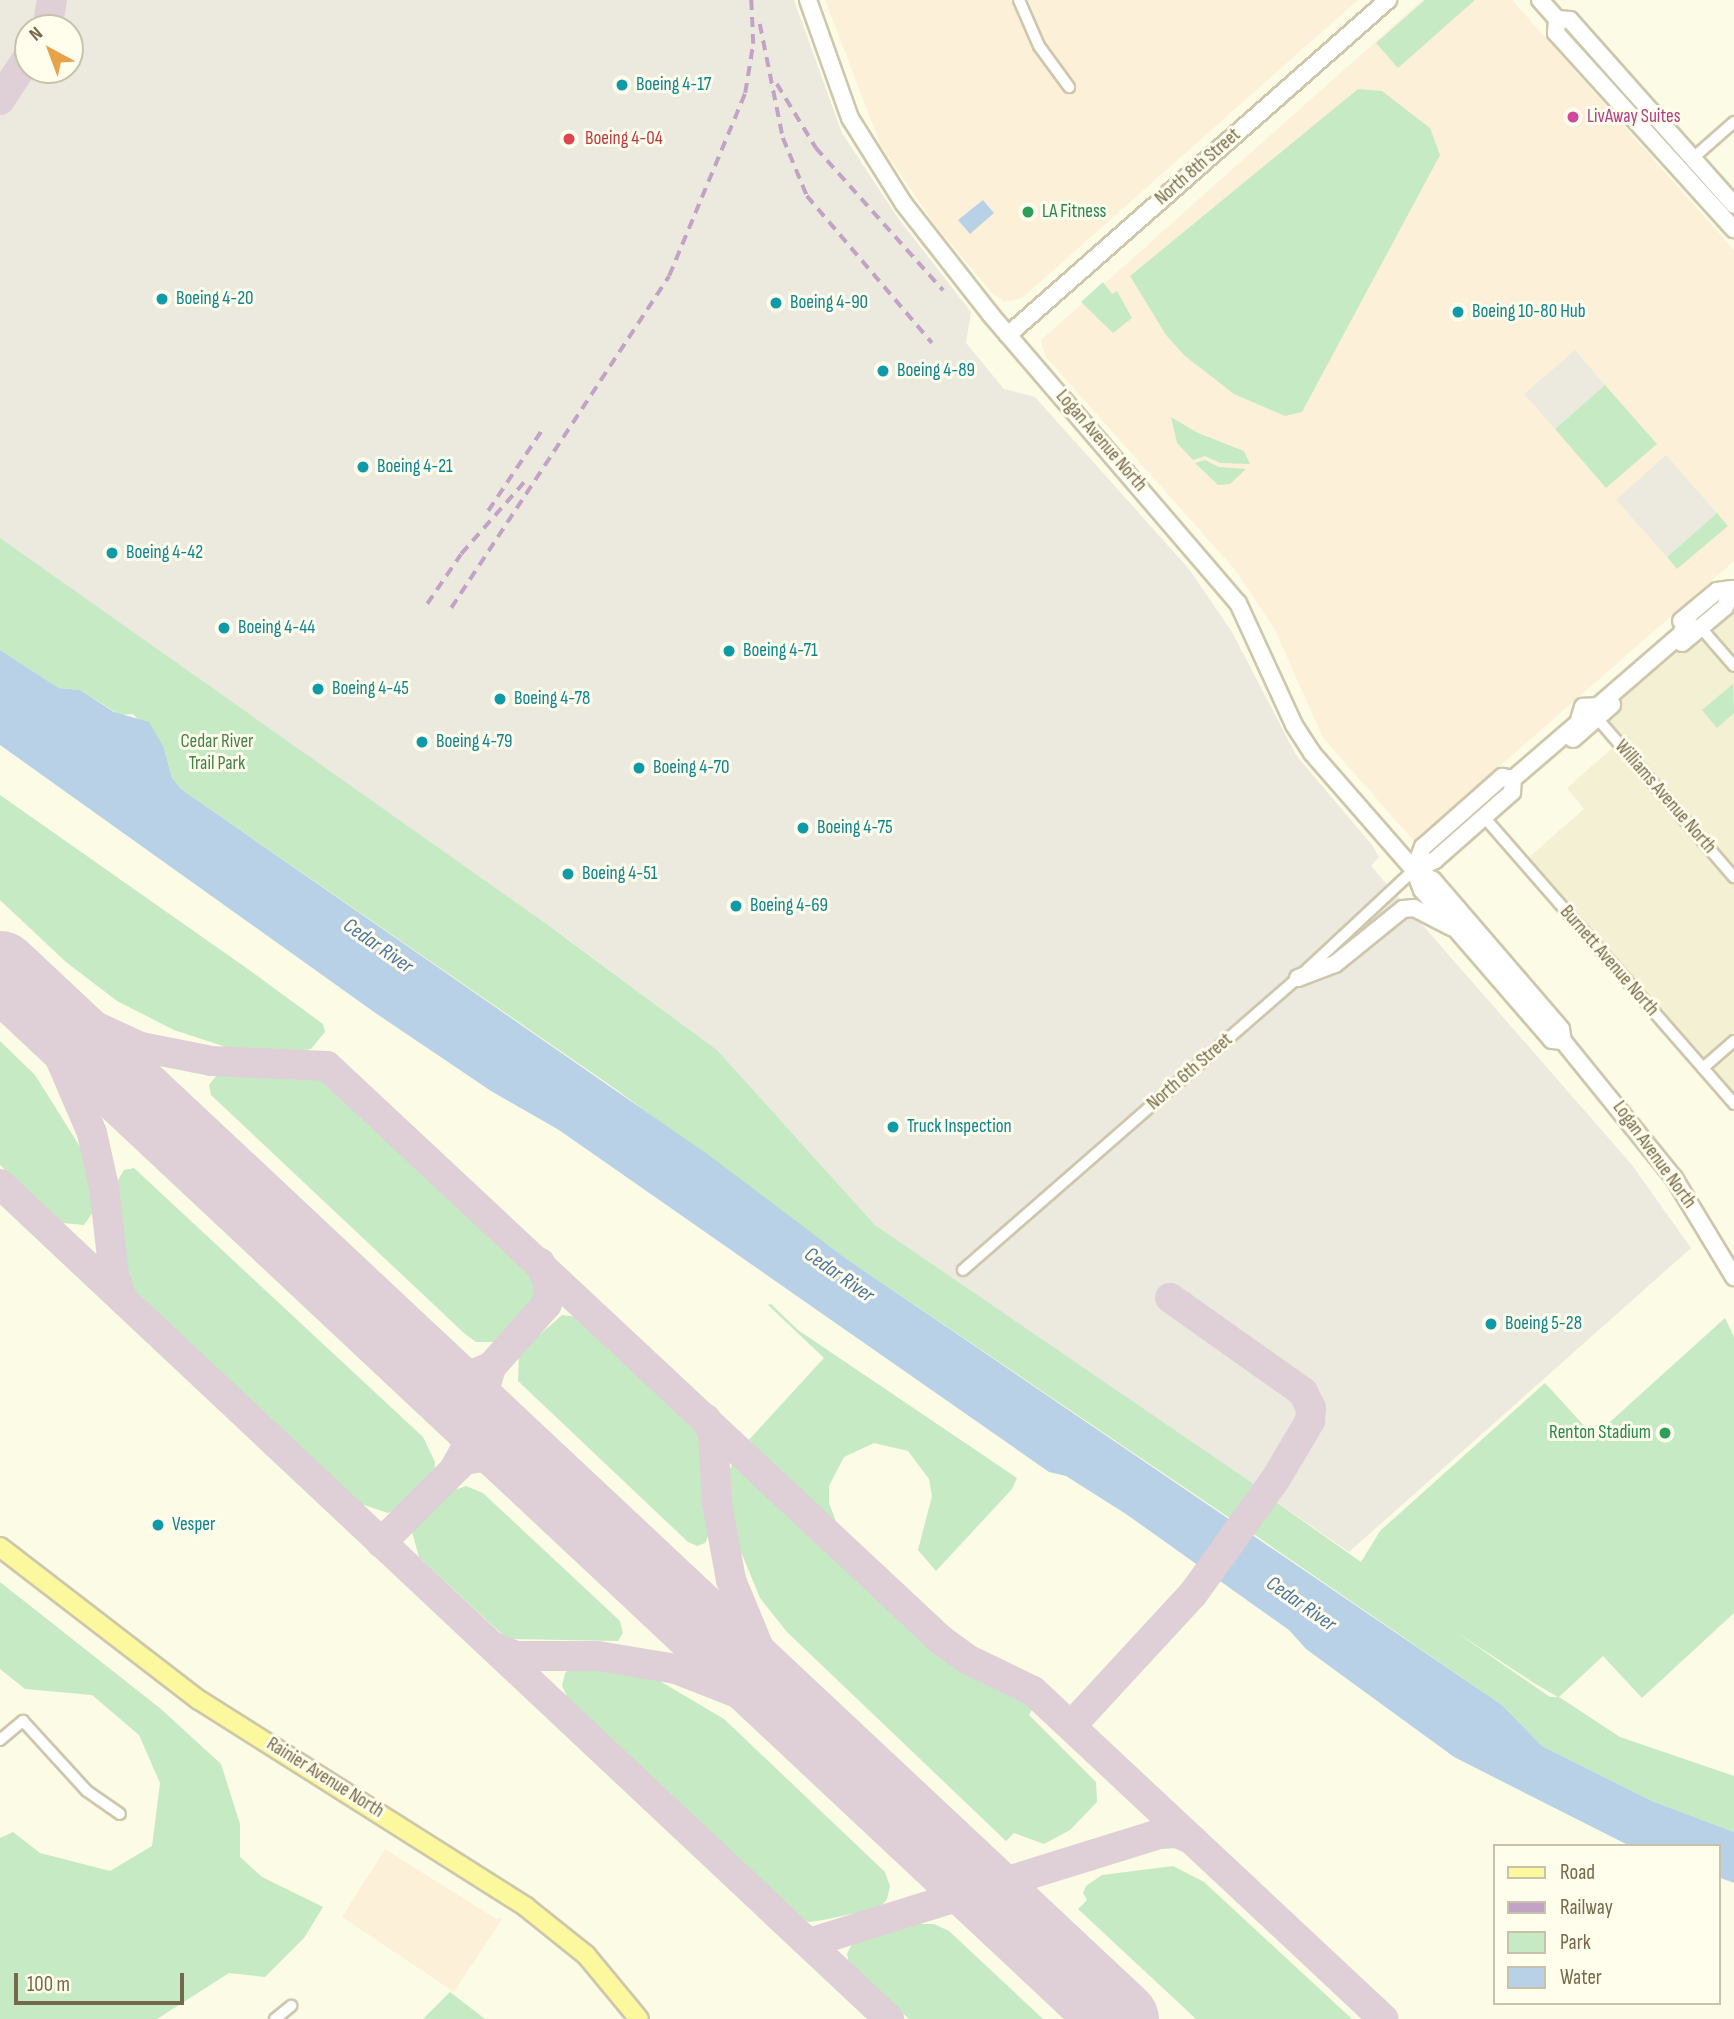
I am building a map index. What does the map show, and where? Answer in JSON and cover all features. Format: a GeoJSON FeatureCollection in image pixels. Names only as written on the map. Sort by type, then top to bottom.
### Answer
{"type":"FeatureCollection","features":[{"type":"Feature","properties":{"kind":"main road","name":"Logan Avenue North"},"geometry":{"type":"LineString","coordinates":[[808,0],[850,118],[904,205],[1008,335],[1223,583],[1254,630],[1294,725],[1312,753],[1414,870],[1422,890],[1552,1040],[1563,1041]]}},
{"type":"Feature","properties":{"kind":"main road","name":"North 8th Street"},"geometry":{"type":"LineString","coordinates":[[1008,335],[1388,0]]}},
{"type":"Feature","properties":{"kind":"main road"},"geometry":{"type":"LineString","coordinates":[[1540,0],[1557,19],[1570,20],[1734,205]]}},
{"type":"Feature","properties":{"kind":"main road"},"geometry":{"type":"LineString","coordinates":[[1557,19],[1556,33],[1734,229]]}},
{"type":"Feature","properties":{"kind":"main road","name":"North 6th Street"},"geometry":{"type":"LineString","coordinates":[[1559,740],[1572,740],[1622,696],[1628,680],[1669,644],[1673,628],[1689,614],[1717,591],[1733,588]]}},
{"type":"Feature","properties":{"kind":"main road","name":"North 6th Street"},"geometry":{"type":"LineString","coordinates":[[1669,644],[1685,643],[1725,607],[1733,588]]}},
{"type":"Feature","properties":{"kind":"main road","name":"North 6th Street"},"geometry":{"type":"LineString","coordinates":[[1414,870],[1435,860],[1512,792],[1513,779],[1559,740],[1564,724],[1583,707],[1611,683],[1628,680]]}},
{"type":"Feature","properties":{"kind":"main road","name":"North 6th Street"},"geometry":{"type":"LineString","coordinates":[[1414,870],[1423,847],[1502,778],[1513,779]]}},
{"type":"Feature","properties":{"kind":"main road","name":"Logan Avenue North"},"geometry":{"type":"LineString","coordinates":[[1414,870],[1433,880],[1561,1029],[1563,1041],[1674,1178],[1734,1277]]}},
{"type":"Feature","properties":{"kind":"main road"},"geometry":{"type":"LineString","coordinates":[[1298,978],[1335,964],[1403,909],[1414,908],[1457,930]]}},
{"type":"Feature","properties":{"kind":"main road","name":"Rainier Avenue North"},"geometry":{"type":"LineString","coordinates":[[0,1547],[199,1700],[526,1907],[586,1955],[639,2019]]}},
{"type":"Feature","properties":{"kind":"street"},"geometry":{"type":"LineString","coordinates":[[1018,0],[1039,46],[1069,87]]}},
{"type":"Feature","properties":{"kind":"street"},"geometry":{"type":"LineString","coordinates":[[1692,159],[1734,122]]}},
{"type":"Feature","properties":{"kind":"street"},"geometry":{"type":"LineString","coordinates":[[1701,628],[1734,666]]}},
{"type":"Feature","properties":{"kind":"street","name":"Williams Avenue North"},"geometry":{"type":"LineString","coordinates":[[1597,718],[1734,877]]}},
{"type":"Feature","properties":{"kind":"street","name":"Burnett Avenue North"},"geometry":{"type":"LineString","coordinates":[[1484,817],[1734,1104]]}},
{"type":"Feature","properties":{"kind":"street","name":"North 6th Street"},"geometry":{"type":"LineString","coordinates":[[963,1270],[1298,978],[1414,870]]}},
{"type":"Feature","properties":{"kind":"street"},"geometry":{"type":"LineString","coordinates":[[1703,1068],[1734,1041]]}},
{"type":"Feature","properties":{"kind":"street"},"geometry":{"type":"LineString","coordinates":[[0,1740],[23,1721],[87,1791],[120,1814]]}},
{"type":"Feature","properties":{"kind":"street"},"geometry":{"type":"LineString","coordinates":[[275,2019],[291,2006]]}},
{"type":"Feature","properties":{"kind":"shaded area"},"geometry":{"type":"Polygon","coordinates":[[[0,0],[794,0],[842,133],[898,218],[971,312],[966,343],[1004,389],[1035,397],[1189,569],[1232,632],[1296,755],[1372,845],[1379,857],[1371,866],[1632,1165],[1691,1248],[1349,1552],[875,1225],[717,1050],[569,940],[0,539],[0,0]]]}},
{"type":"Feature","properties":{"kind":"shaded area"},"geometry":{"type":"Polygon","coordinates":[[[825,0],[1358,0],[1022,298],[1005,302],[993,294],[935,225],[881,146],[825,0]]]}},
{"type":"Feature","properties":{"kind":"shaded area"},"geometry":{"type":"Polygon","coordinates":[[[1422,0],[1512,0],[1734,250],[1734,561],[1414,841],[1323,738],[1274,628],[1236,571],[1045,356],[1041,340],[1422,0]]]}},
{"type":"Feature","properties":{"kind":"shaded area"},"geometry":{"type":"Polygon","coordinates":[[[1575,350],[1605,385],[1555,429],[1524,394],[1575,350]]]}},
{"type":"Feature","properties":{"kind":"shaded area"},"geometry":{"type":"Polygon","coordinates":[[[1666,455],[1717,513],[1667,557],[1616,500],[1666,455]]]}},
{"type":"Feature","properties":{"kind":"shaded area"},"geometry":{"type":"Polygon","coordinates":[[[1734,587],[1734,1096],[1527,859],[1584,809],[1567,788],[1618,743],[1591,712],[1734,587]]]}},
{"type":"Feature","properties":{"kind":"shaded area"},"geometry":{"type":"Polygon","coordinates":[[[385,1849],[496,1919],[503,1918],[454,1992],[342,1917],[385,1849]]]}},
{"type":"Feature","properties":{"kind":"green space"},"geometry":{"type":"Polygon","coordinates":[[[1425,0],[1475,0],[1398,68],[1376,43],[1425,0]]]}},
{"type":"Feature","properties":{"kind":"green space"},"geometry":{"type":"Polygon","coordinates":[[[1358,89],[1382,91],[1430,128],[1440,155],[1302,412],[1285,416],[1234,394],[1185,356],[1166,335],[1130,276],[1358,89]]]}},
{"type":"Feature","properties":{"kind":"green space"},"geometry":{"type":"Polygon","coordinates":[[[1103,282],[1112,294],[1117,291],[1132,318],[1113,333],[1081,302],[1103,282]]]}},
{"type":"Feature","properties":{"kind":"green space"},"geometry":{"type":"Polygon","coordinates":[[[1605,385],[1657,444],[1606,488],[1555,429],[1605,385]]]}},
{"type":"Feature","properties":{"kind":"green space"},"geometry":{"type":"Polygon","coordinates":[[[1171,417],[1198,433],[1244,451],[1250,464],[1220,463],[1205,456],[1193,460],[1177,443],[1171,417]]]}},
{"type":"Feature","properties":{"kind":"green space"},"geometry":{"type":"Polygon","coordinates":[[[1205,460],[1219,467],[1246,469],[1230,484],[1218,485],[1195,463],[1205,460]]]}},
{"type":"Feature","properties":{"kind":"green space"},"geometry":{"type":"Polygon","coordinates":[[[1717,513],[1728,526],[1677,569],[1667,557],[1717,513]]]}},
{"type":"Feature","properties":{"kind":"green space","name":"Cedar River Trail Park"},"geometry":{"type":"Polygon","coordinates":[[[0,538],[548,925],[717,1050],[875,1225],[1255,1485],[1231,1519],[841,1255],[614,1088],[181,789],[172,778],[164,748],[133,714],[120,715],[80,690],[59,688],[0,650],[0,538]]]}},
{"type":"Feature","properties":{"kind":"green space"},"geometry":{"type":"Polygon","coordinates":[[[1733,684],[1734,713],[1717,728],[1702,710],[1733,684]]]}},
{"type":"Feature","properties":{"kind":"green space"},"geometry":{"type":"Polygon","coordinates":[[[0,795],[245,967],[323,1024],[325,1032],[311,1049],[299,1051],[229,1048],[174,1030],[117,1001],[66,962],[0,900],[0,795]]]}},
{"type":"Feature","properties":{"kind":"green space"},"geometry":{"type":"Polygon","coordinates":[[[0,1041],[35,1075],[82,1150],[97,1206],[84,1225],[62,1223],[0,1165],[0,1041]]]}},
{"type":"Feature","properties":{"kind":"green space"},"geometry":{"type":"Polygon","coordinates":[[[324,1075],[337,1082],[542,1280],[536,1304],[498,1342],[476,1342],[465,1334],[211,1095],[209,1085],[216,1076],[324,1075]]]}},
{"type":"Feature","properties":{"kind":"green space"},"geometry":{"type":"Polygon","coordinates":[[[134,1168],[423,1437],[435,1462],[434,1473],[400,1508],[388,1513],[358,1503],[126,1282],[118,1180],[124,1170],[134,1168]]]}},
{"type":"Feature","properties":{"kind":"green space"},"geometry":{"type":"Polygon","coordinates":[[[771,1304],[798,1330],[1017,1478],[1012,1489],[936,1571],[918,1550],[932,1496],[929,1479],[908,1451],[874,1443],[844,1457],[829,1486],[829,1503],[840,1532],[746,1443],[824,1358],[768,1305],[771,1304]]]}},
{"type":"Feature","properties":{"kind":"green space"},"geometry":{"type":"Polygon","coordinates":[[[562,1315],[587,1318],[697,1422],[705,1439],[710,1532],[705,1543],[697,1546],[688,1542],[518,1381],[519,1353],[562,1315]]]}},
{"type":"Feature","properties":{"kind":"green space","name":"Renton Stadium"},"geometry":{"type":"Polygon","coordinates":[[[1725,1318],[1734,1337],[1734,1613],[1642,1698],[1603,1656],[1559,1697],[1620,1737],[1734,1776],[1734,1832],[1652,1801],[1542,1746],[1502,1705],[1252,1533],[1276,1502],[1361,1562],[1380,1531],[1545,1383],[1589,1431],[1596,1425],[1601,1430],[1725,1318]],[[1456,1632],[1550,1697],[1558,1697],[1456,1632]]]}},
{"type":"Feature","properties":{"kind":"green space"},"geometry":{"type":"Polygon","coordinates":[[[733,1463],[745,1466],[925,1638],[1034,1706],[1029,1715],[1096,1782],[1097,1802],[1070,1830],[1044,1844],[1014,1833],[1006,1841],[787,1632],[760,1598],[732,1530],[728,1473],[733,1463]]]}},
{"type":"Feature","properties":{"kind":"green space"},"geometry":{"type":"Polygon","coordinates":[[[466,1486],[483,1493],[620,1621],[623,1633],[618,1641],[507,1639],[419,1557],[412,1532],[418,1522],[446,1493],[466,1486]]]}},
{"type":"Feature","properties":{"kind":"green space"},"geometry":{"type":"Polygon","coordinates":[[[0,1582],[161,1709],[221,1764],[240,1824],[240,1857],[262,1877],[323,1907],[304,1938],[265,1977],[229,1973],[157,2019],[0,2019],[0,1838],[13,1832],[40,1853],[110,1871],[152,1846],[160,1783],[139,1735],[92,1695],[25,1689],[0,1669],[0,1582]]]}},
{"type":"Feature","properties":{"kind":"green space"},"geometry":{"type":"Polygon","coordinates":[[[596,1664],[658,1680],[724,1719],[885,1872],[890,1886],[887,1899],[880,1908],[809,1922],[799,1916],[568,1698],[562,1686],[565,1673],[574,1665],[596,1664]]]}},
{"type":"Feature","properties":{"kind":"green space"},"geometry":{"type":"Polygon","coordinates":[[[1173,1866],[1204,1882],[1352,2019],[1196,2019],[1078,1909],[1087,1900],[1083,1893],[1086,1886],[1102,1875],[1173,1866]]]}},
{"type":"Feature","properties":{"kind":"green space"},"geometry":{"type":"Polygon","coordinates":[[[914,1924],[934,1924],[949,1931],[1043,2019],[909,2019],[849,1963],[847,1954],[852,1944],[914,1924]]]}},
{"type":"Feature","properties":{"kind":"green space"},"geometry":{"type":"Polygon","coordinates":[[[450,1992],[485,2019],[423,2019],[450,1992]]]}},
{"type":"Feature","properties":{"kind":"water"},"geometry":{"type":"Polygon","coordinates":[[[983,200],[994,213],[970,234],[958,220],[983,200]]]}},
{"type":"Feature","properties":{"kind":"water","name":"Cedar River"},"geometry":{"type":"Polygon","coordinates":[[[0,650],[59,688],[80,690],[114,712],[149,722],[164,748],[172,778],[181,789],[710,1156],[841,1255],[1502,1705],[1542,1746],[1652,1801],[1734,1832],[1734,1883],[1720,1878],[1720,1844],[1626,1844],[1454,1757],[1306,1649],[1289,1630],[1126,1514],[1066,1476],[1049,1472],[559,1130],[491,1091],[374,1012],[0,745],[0,650]]]}},
{"type":"Feature","properties":{"kind":"pier"},"geometry":{"type":"Polygon","coordinates":[[[1233,1516],[1255,1530],[1218,1583],[1197,1568],[1233,1516]]]}},
{"type":"Feature","properties":{"kind":"taxiway"},"geometry":{"type":"LineString","coordinates":[[50,14],[52,0]]}},
{"type":"Feature","properties":{"kind":"taxiway"},"geometry":{"type":"LineString","coordinates":[[0,100],[14,78]]}},
{"type":"Feature","properties":{"kind":"taxiway"},"geometry":{"type":"LineString","coordinates":[[0,969],[60,1010],[141,1047],[212,1061],[327,1066],[941,1640],[969,1660],[1033,1691],[1384,2019]]}},
{"type":"Feature","properties":{"kind":"taxiway"},"geometry":{"type":"LineString","coordinates":[[12,988],[59,1056],[92,1133],[104,1187],[114,1275],[122,1298]]}},
{"type":"Feature","properties":{"kind":"taxiway"},"geometry":{"type":"LineString","coordinates":[[0,1184],[889,2019]]}},
{"type":"Feature","properties":{"kind":"taxiway"},"geometry":{"type":"LineString","coordinates":[[426,1368],[461,1379],[491,1367],[547,1304],[549,1286],[540,1263]]}},
{"type":"Feature","properties":{"kind":"taxiway"},"geometry":{"type":"LineString","coordinates":[[1071,1726],[1193,1594],[1275,1480],[1310,1421],[1311,1408],[1303,1392],[1170,1298]]}},
{"type":"Feature","properties":{"kind":"taxiway"},"geometry":{"type":"LineString","coordinates":[[491,1367],[482,1398],[496,1435]]}},
{"type":"Feature","properties":{"kind":"taxiway"},"geometry":{"type":"LineString","coordinates":[[450,1391],[466,1426],[466,1448],[456,1466]]}},
{"type":"Feature","properties":{"kind":"taxiway"},"geometry":{"type":"LineString","coordinates":[[706,1419],[713,1435],[717,1503],[731,1580],[759,1648],[811,1727]]}},
{"type":"Feature","properties":{"kind":"taxiway"},"geometry":{"type":"LineString","coordinates":[[381,1543],[464,1460],[501,1454],[532,1470]]}},
{"type":"Feature","properties":{"kind":"taxiway"},"geometry":{"type":"LineString","coordinates":[[493,1647],[516,1656],[598,1656],[676,1669],[755,1700],[829,1748]]}},
{"type":"Feature","properties":{"kind":"taxiway"},"geometry":{"type":"LineString","coordinates":[[809,1943],[1160,1834],[1177,1833],[1193,1840]]}},
{"type":"Feature","properties":{"kind":"runway"},"geometry":{"type":"LineString","coordinates":[[0,969],[1120,2019]]}},
{"type":"Feature","properties":{"kind":"railway"},"geometry":{"type":"LineString","coordinates":[[451,608],[669,276],[745,93],[753,44],[751,0]]}},
{"type":"Feature","properties":{"kind":"railway"},"geometry":{"type":"LineString","coordinates":[[760,24],[783,138],[807,196],[932,343]]}},
{"type":"Feature","properties":{"kind":"railway"},"geometry":{"type":"LineString","coordinates":[[777,84],[816,148],[943,290]]}},
{"type":"Feature","properties":{"kind":"railway"},"geometry":{"type":"LineString","coordinates":[[488,511],[544,427]]}},
{"type":"Feature","properties":{"kind":"railway"},"geometry":{"type":"LineString","coordinates":[[427,604],[461,554],[527,479]]}},
{"type":"Feature","properties":{"kind":"place","name":"Boeing 4-17"},"geometry":{"type":"Point","coordinates":[622,85]}},
{"type":"Feature","properties":{"kind":"place","name":"LivAway Suites"},"geometry":{"type":"Point","coordinates":[1573,117]}},
{"type":"Feature","properties":{"kind":"place","name":"Boeing 4-04"},"geometry":{"type":"Point","coordinates":[569,139]}},
{"type":"Feature","properties":{"kind":"place","name":"LA Fitness"},"geometry":{"type":"Point","coordinates":[1028,212]}},
{"type":"Feature","properties":{"kind":"place","name":"Boeing 4-20"},"geometry":{"type":"Point","coordinates":[162,299]}},
{"type":"Feature","properties":{"kind":"place","name":"Boeing 4-90"},"geometry":{"type":"Point","coordinates":[776,303]}},
{"type":"Feature","properties":{"kind":"place","name":"Boeing 10-80 Hub"},"geometry":{"type":"Point","coordinates":[1458,312]}},
{"type":"Feature","properties":{"kind":"place","name":"Boeing 4-89"},"geometry":{"type":"Point","coordinates":[883,371]}},
{"type":"Feature","properties":{"kind":"place","name":"Boeing 4-21"},"geometry":{"type":"Point","coordinates":[363,467]}},
{"type":"Feature","properties":{"kind":"place","name":"Boeing 4-42"},"geometry":{"type":"Point","coordinates":[112,553]}},
{"type":"Feature","properties":{"kind":"place","name":"Boeing 4-44"},"geometry":{"type":"Point","coordinates":[224,628]}},
{"type":"Feature","properties":{"kind":"place","name":"Boeing 4-71"},"geometry":{"type":"Point","coordinates":[729,651]}},
{"type":"Feature","properties":{"kind":"place","name":"Boeing 4-45"},"geometry":{"type":"Point","coordinates":[318,689]}},
{"type":"Feature","properties":{"kind":"place","name":"Boeing 4-78"},"geometry":{"type":"Point","coordinates":[500,699]}},
{"type":"Feature","properties":{"kind":"place","name":"Boeing 4-79"},"geometry":{"type":"Point","coordinates":[422,742]}},
{"type":"Feature","properties":{"kind":"place","name":"Boeing 4-70"},"geometry":{"type":"Point","coordinates":[639,768]}},
{"type":"Feature","properties":{"kind":"place","name":"Boeing 4-75"},"geometry":{"type":"Point","coordinates":[803,828]}},
{"type":"Feature","properties":{"kind":"place","name":"Boeing 4-51"},"geometry":{"type":"Point","coordinates":[568,874]}},
{"type":"Feature","properties":{"kind":"place","name":"Boeing 4-69"},"geometry":{"type":"Point","coordinates":[736,906]}},
{"type":"Feature","properties":{"kind":"place","name":"Truck Inspection"},"geometry":{"type":"Point","coordinates":[893,1127]}},
{"type":"Feature","properties":{"kind":"place","name":"Boeing 5-28"},"geometry":{"type":"Point","coordinates":[1491,1324]}},
{"type":"Feature","properties":{"kind":"place","name":"Renton Stadium"},"geometry":{"type":"Point","coordinates":[1665,1433]}},
{"type":"Feature","properties":{"kind":"place","name":"Vesper"},"geometry":{"type":"Point","coordinates":[158,1525]}}]}
